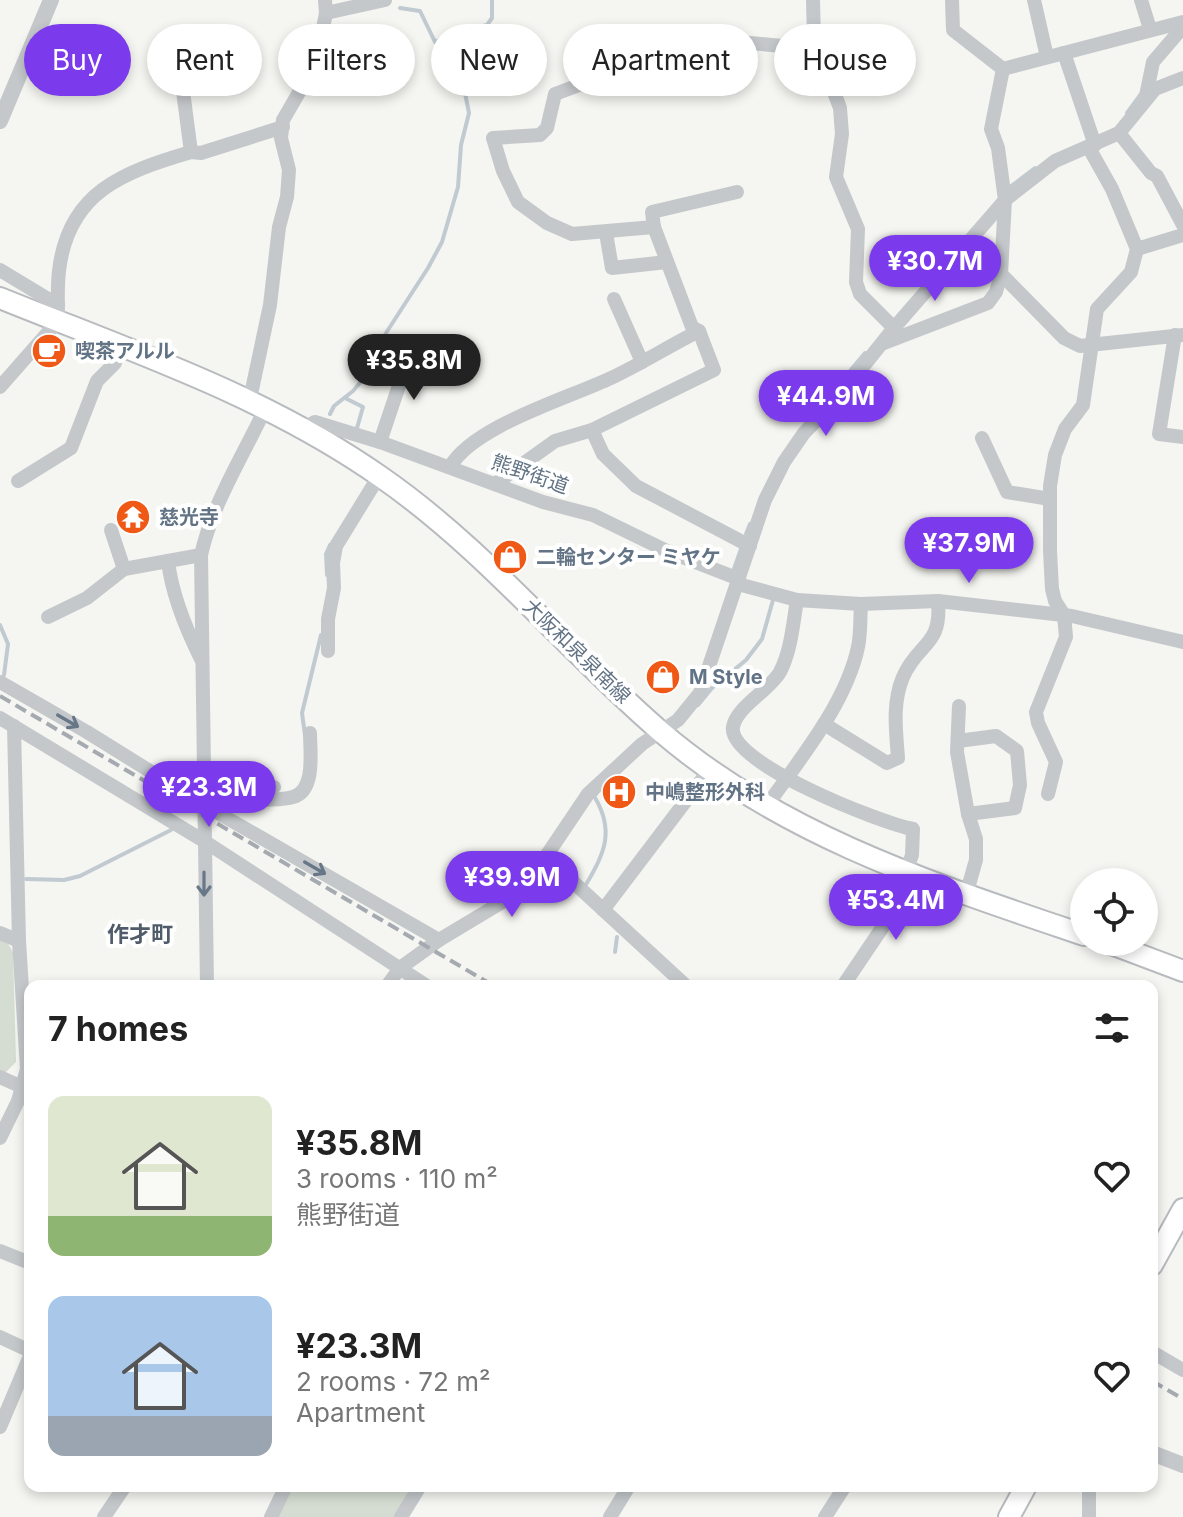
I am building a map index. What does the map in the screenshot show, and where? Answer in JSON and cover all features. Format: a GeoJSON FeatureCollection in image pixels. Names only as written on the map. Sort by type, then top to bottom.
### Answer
{"type":"FeatureCollection","features":[{"type":"Feature","properties":{"kind":"main road","name":"大阪和泉泉南線"},"geometry":{"type":"LineString","coordinates":[[0,298],[58,313],[117,345],[258,403],[379,476],[469,548],[661,731],[766,807],[838,844],[911,874],[1070,930]]}},
{"type":"Feature","properties":{"kind":"main road"},"geometry":{"type":"LineString","coordinates":[[1143,956],[1183,971]]}},
{"type":"Feature","properties":{"kind":"main road"},"geometry":{"type":"LineString","coordinates":[[1158,1254],[1183,1209]]}},
{"type":"Feature","properties":{"kind":"main road"},"geometry":{"type":"LineString","coordinates":[[1009,1517],[1023,1492]]}},
{"type":"Feature","properties":{"kind":"street"},"geometry":{"type":"LineString","coordinates":[[0,121],[51,0]]}},
{"type":"Feature","properties":{"kind":"street"},"geometry":{"type":"LineString","coordinates":[[207,980],[204,841],[210,808],[201,555],[206,533],[258,403],[279,227],[287,197],[289,170],[281,138],[283,120],[316,63],[325,6],[385,0]]}},
{"type":"Feature","properties":{"kind":"street"},"geometry":{"type":"LineString","coordinates":[[813,0],[814,24]]}},
{"type":"Feature","properties":{"kind":"street"},"geometry":{"type":"LineString","coordinates":[[952,0],[953,30],[1003,69]]}},
{"type":"Feature","properties":{"kind":"street"},"geometry":{"type":"LineString","coordinates":[[1034,0],[1047,57]]}},
{"type":"Feature","properties":{"kind":"street"},"geometry":{"type":"LineString","coordinates":[[1141,0],[1150,29]]}},
{"type":"Feature","properties":{"kind":"street"},"geometry":{"type":"LineString","coordinates":[[1003,69],[1150,29],[1183,25]]}},
{"type":"Feature","properties":{"kind":"street"},"geometry":{"type":"LineString","coordinates":[[1146,97],[1153,62],[1183,25]]}},
{"type":"Feature","properties":{"kind":"street"},"geometry":{"type":"LineString","coordinates":[[654,227],[572,234],[547,223],[518,202],[503,171],[493,138],[540,135],[547,128],[555,94],[662,54],[739,42],[774,45]]}},
{"type":"Feature","properties":{"kind":"street"},"geometry":{"type":"LineString","coordinates":[[1048,794],[1056,762],[1036,712],[1066,637],[1064,615],[1052,589],[1050,499],[1055,455],[1065,429],[1083,405],[1097,309],[1131,272],[1137,249],[1092,147],[1064,53]]}},
{"type":"Feature","properties":{"kind":"street"},"geometry":{"type":"LineString","coordinates":[[883,344],[988,303],[996,292],[1001,274],[1005,200],[998,148],[991,129],[1003,69]]}},
{"type":"Feature","properties":{"kind":"street"},"geometry":{"type":"LineString","coordinates":[[391,980],[400,968],[439,940],[524,889],[588,794],[678,720],[700,693],[765,500],[784,462],[804,433],[837,399],[1005,200],[1055,161],[1119,133],[1155,89],[1183,78]]}},
{"type":"Feature","properties":{"kind":"street"},"geometry":{"type":"LineString","coordinates":[[184,96],[191,152]]}},
{"type":"Feature","properties":{"kind":"street"},"geometry":{"type":"LineString","coordinates":[[835,96],[840,108],[842,134],[836,177],[858,229],[856,282],[860,294],[894,328]]}},
{"type":"Feature","properties":{"kind":"street"},"geometry":{"type":"LineString","coordinates":[[0,387],[58,313],[59,272],[64,249],[71,226],[82,207],[116,180],[141,166],[191,152],[201,153],[283,127]]}},
{"type":"Feature","properties":{"kind":"street"},"geometry":{"type":"LineString","coordinates":[[1119,133],[1151,173],[1157,176],[1183,225]]}},
{"type":"Feature","properties":{"kind":"street"},"geometry":{"type":"LineString","coordinates":[[495,484],[555,441],[592,430],[714,370],[699,331],[692,327],[654,227],[652,212],[737,192]]}},
{"type":"Feature","properties":{"kind":"street"},"geometry":{"type":"LineString","coordinates":[[606,233],[612,268],[667,262]]}},
{"type":"Feature","properties":{"kind":"street"},"geometry":{"type":"LineString","coordinates":[[1137,249],[1183,235]]}},
{"type":"Feature","properties":{"kind":"street"},"geometry":{"type":"LineString","coordinates":[[0,270],[58,313]]}},
{"type":"Feature","properties":{"kind":"street"},"geometry":{"type":"LineString","coordinates":[[1001,274],[1064,338],[1080,346],[1179,335],[1159,434],[1183,437]]}},
{"type":"Feature","properties":{"kind":"street"},"geometry":{"type":"LineString","coordinates":[[614,299],[642,362]]}},
{"type":"Feature","properties":{"kind":"street"},"geometry":{"type":"LineString","coordinates":[[450,467],[456,457],[509,421],[597,385],[699,331]]}},
{"type":"Feature","properties":{"kind":"street"},"geometry":{"type":"LineString","coordinates":[[18,481],[71,448],[97,381],[115,363],[117,345]]}},
{"type":"Feature","properties":{"kind":"street"},"geometry":{"type":"LineString","coordinates":[[380,442],[411,350]]}},
{"type":"Feature","properties":{"kind":"street","name":"熊野街道"},"geometry":{"type":"LineString","coordinates":[[304,428],[315,422],[380,442],[543,502],[593,515],[667,551],[739,581],[797,600],[861,604],[938,601],[1064,615],[1183,642]]}},
{"type":"Feature","properties":{"kind":"street"},"geometry":{"type":"LineString","coordinates":[[592,430],[603,454],[636,486],[750,546]]}},
{"type":"Feature","properties":{"kind":"street"},"geometry":{"type":"LineString","coordinates":[[982,438],[1007,492],[1050,499]]}},
{"type":"Feature","properties":{"kind":"street"},"geometry":{"type":"LineString","coordinates":[[328,651],[328,619],[334,588],[336,546],[379,476]]}},
{"type":"Feature","properties":{"kind":"street"},"geometry":{"type":"LineString","coordinates":[[111,530],[124,569]]}},
{"type":"Feature","properties":{"kind":"street"},"geometry":{"type":"LineString","coordinates":[[48,617],[87,598],[124,569],[201,555]]}},
{"type":"Feature","properties":{"kind":"street"},"geometry":{"type":"LineString","coordinates":[[168,561],[170,579],[203,663]]}},
{"type":"Feature","properties":{"kind":"street"},"geometry":{"type":"LineString","coordinates":[[797,600],[788,651],[780,671],[769,688],[739,712],[733,725],[733,735],[738,745],[835,803],[913,829],[911,874],[847,980]]}},
{"type":"Feature","properties":{"kind":"street"},"geometry":{"type":"LineString","coordinates":[[824,724],[887,763],[898,758],[895,715],[898,694],[903,677],[916,656],[936,633],[938,601]]}},
{"type":"Feature","properties":{"kind":"street"},"geometry":{"type":"LineString","coordinates":[[766,807],[824,724],[846,681],[858,647],[861,604]]}},
{"type":"Feature","properties":{"kind":"street"},"geometry":{"type":"LineString","coordinates":[[0,682],[439,940]]}},
{"type":"Feature","properties":{"kind":"street"},"geometry":{"type":"LineString","coordinates":[[959,706],[957,752],[968,814],[976,839],[976,860],[966,895]]}},
{"type":"Feature","properties":{"kind":"street"},"geometry":{"type":"LineString","coordinates":[[0,718],[204,841],[418,980]]}},
{"type":"Feature","properties":{"kind":"street"},"geometry":{"type":"LineString","coordinates":[[14,726],[24,1021]]}},
{"type":"Feature","properties":{"kind":"street"},"geometry":{"type":"LineString","coordinates":[[248,798],[293,797],[301,793],[307,785],[310,733]]}},
{"type":"Feature","properties":{"kind":"street"},"geometry":{"type":"LineString","coordinates":[[958,741],[996,736],[1017,751],[1020,785],[1015,808],[968,814]]}},
{"type":"Feature","properties":{"kind":"street"},"geometry":{"type":"LineString","coordinates":[[603,910],[710,769]]}},
{"type":"Feature","properties":{"kind":"street"},"geometry":{"type":"LineString","coordinates":[[210,808],[274,787]]}},
{"type":"Feature","properties":{"kind":"street"},"geometry":{"type":"LineString","coordinates":[[546,857],[679,980]]}},
{"type":"Feature","properties":{"kind":"street"},"geometry":{"type":"LineString","coordinates":[[0,933],[19,941]]}},
{"type":"Feature","properties":{"kind":"street"},"geometry":{"type":"LineString","coordinates":[[0,1077],[22,1087]]}},
{"type":"Feature","properties":{"kind":"street"},"geometry":{"type":"LineString","coordinates":[[0,1138],[24,1080]]}},
{"type":"Feature","properties":{"kind":"street"},"geometry":{"type":"LineString","coordinates":[[0,1251],[24,1261]]}},
{"type":"Feature","properties":{"kind":"street"},"geometry":{"type":"LineString","coordinates":[[0,1337],[24,1351]]}},
{"type":"Feature","properties":{"kind":"street"},"geometry":{"type":"LineString","coordinates":[[1158,1355],[1183,1370]]}},
{"type":"Feature","properties":{"kind":"street"},"geometry":{"type":"LineString","coordinates":[[0,1427],[24,1369]]}},
{"type":"Feature","properties":{"kind":"street"},"geometry":{"type":"LineString","coordinates":[[1158,1455],[1183,1465]]}},
{"type":"Feature","properties":{"kind":"street"},"geometry":{"type":"LineString","coordinates":[[104,1517],[121,1492]]}},
{"type":"Feature","properties":{"kind":"street"},"geometry":{"type":"LineString","coordinates":[[271,1517],[283,1492]]}},
{"type":"Feature","properties":{"kind":"street"},"geometry":{"type":"LineString","coordinates":[[401,1517],[416,1492]]}},
{"type":"Feature","properties":{"kind":"street"},"geometry":{"type":"LineString","coordinates":[[610,1517],[625,1492]]}},
{"type":"Feature","properties":{"kind":"street"},"geometry":{"type":"LineString","coordinates":[[828,1516],[842,1492]]}},
{"type":"Feature","properties":{"kind":"street"},"geometry":{"type":"LineString","coordinates":[[1089,1492],[1089,1517]]}},
{"type":"Feature","properties":{"kind":"shaded area"},"geometry":{"type":"Polygon","coordinates":[[[0,939],[7,942],[13,952],[16,1062],[5,1073],[0,1070],[0,939]]]}},
{"type":"Feature","properties":{"kind":"shaded area"},"geometry":{"type":"Polygon","coordinates":[[[289,1492],[409,1492],[394,1517],[277,1517],[289,1492]]]}},
{"type":"Feature","properties":{"kind":"waterway"},"geometry":{"type":"LineString","coordinates":[[330,414],[334,406],[353,391],[373,367],[386,333],[442,242],[458,187],[461,145],[469,113],[453,33],[487,25],[492,18],[492,0]]}},
{"type":"Feature","properties":{"kind":"waterway"},"geometry":{"type":"LineString","coordinates":[[400,8],[420,11],[431,34]]}},
{"type":"Feature","properties":{"kind":"waterway"},"geometry":{"type":"LineString","coordinates":[[1127,113],[1141,94]]}},
{"type":"Feature","properties":{"kind":"waterway"},"geometry":{"type":"LineString","coordinates":[[1010,187],[1035,168]]}},
{"type":"Feature","properties":{"kind":"waterway"},"geometry":{"type":"LineString","coordinates":[[819,408],[865,353]]}},
{"type":"Feature","properties":{"kind":"waterway"},"geometry":{"type":"LineString","coordinates":[[345,398],[363,407],[357,428]]}},
{"type":"Feature","properties":{"kind":"waterway"},"geometry":{"type":"LineString","coordinates":[[746,534],[750,524]]}},
{"type":"Feature","properties":{"kind":"waterway"},"geometry":{"type":"LineString","coordinates":[[327,575],[326,554],[330,545]]}},
{"type":"Feature","properties":{"kind":"waterway"},"geometry":{"type":"LineString","coordinates":[[734,569],[741,549]]}},
{"type":"Feature","properties":{"kind":"waterway"},"geometry":{"type":"LineString","coordinates":[[698,705],[712,688],[746,660],[762,639],[773,600]]}},
{"type":"Feature","properties":{"kind":"waterway"},"geometry":{"type":"LineString","coordinates":[[0,625],[8,644],[4,675]]}},
{"type":"Feature","properties":{"kind":"waterway"},"geometry":{"type":"LineString","coordinates":[[305,735],[302,713],[321,635]]}},
{"type":"Feature","properties":{"kind":"waterway"},"geometry":{"type":"LineString","coordinates":[[585,886],[605,842],[604,820],[594,796],[596,794]]}},
{"type":"Feature","properties":{"kind":"waterway"},"geometry":{"type":"LineString","coordinates":[[26,879],[64,880],[80,876],[171,830]]}},
{"type":"Feature","properties":{"kind":"waterway"},"geometry":{"type":"LineString","coordinates":[[615,952],[617,937]]}},
{"type":"Feature","properties":{"kind":"railway"},"geometry":{"type":"LineString","coordinates":[[0,696],[484,980]]}},
{"type":"Feature","properties":{"kind":"railway"},"geometry":{"type":"LineString","coordinates":[[1158,1384],[1183,1399]]}},
{"type":"Feature","properties":{"kind":"place","name":"喫茶アルル"},"geometry":{"type":"Point","coordinates":[49,351]}},
{"type":"Feature","properties":{"kind":"place","name":"慈光寺"},"geometry":{"type":"Point","coordinates":[133,517]}},
{"type":"Feature","properties":{"kind":"place","name":"二輪センター ミヤケ"},"geometry":{"type":"Point","coordinates":[510,557]}},
{"type":"Feature","properties":{"kind":"place","name":"M Style"},"geometry":{"type":"Point","coordinates":[663,677]}},
{"type":"Feature","properties":{"kind":"place","name":"中嶋整形外科"},"geometry":{"type":"Point","coordinates":[619,792]}},
{"type":"Feature","properties":{"kind":"district","name":"作才町"},"geometry":{"type":"Point","coordinates":[140,934]}}]}
